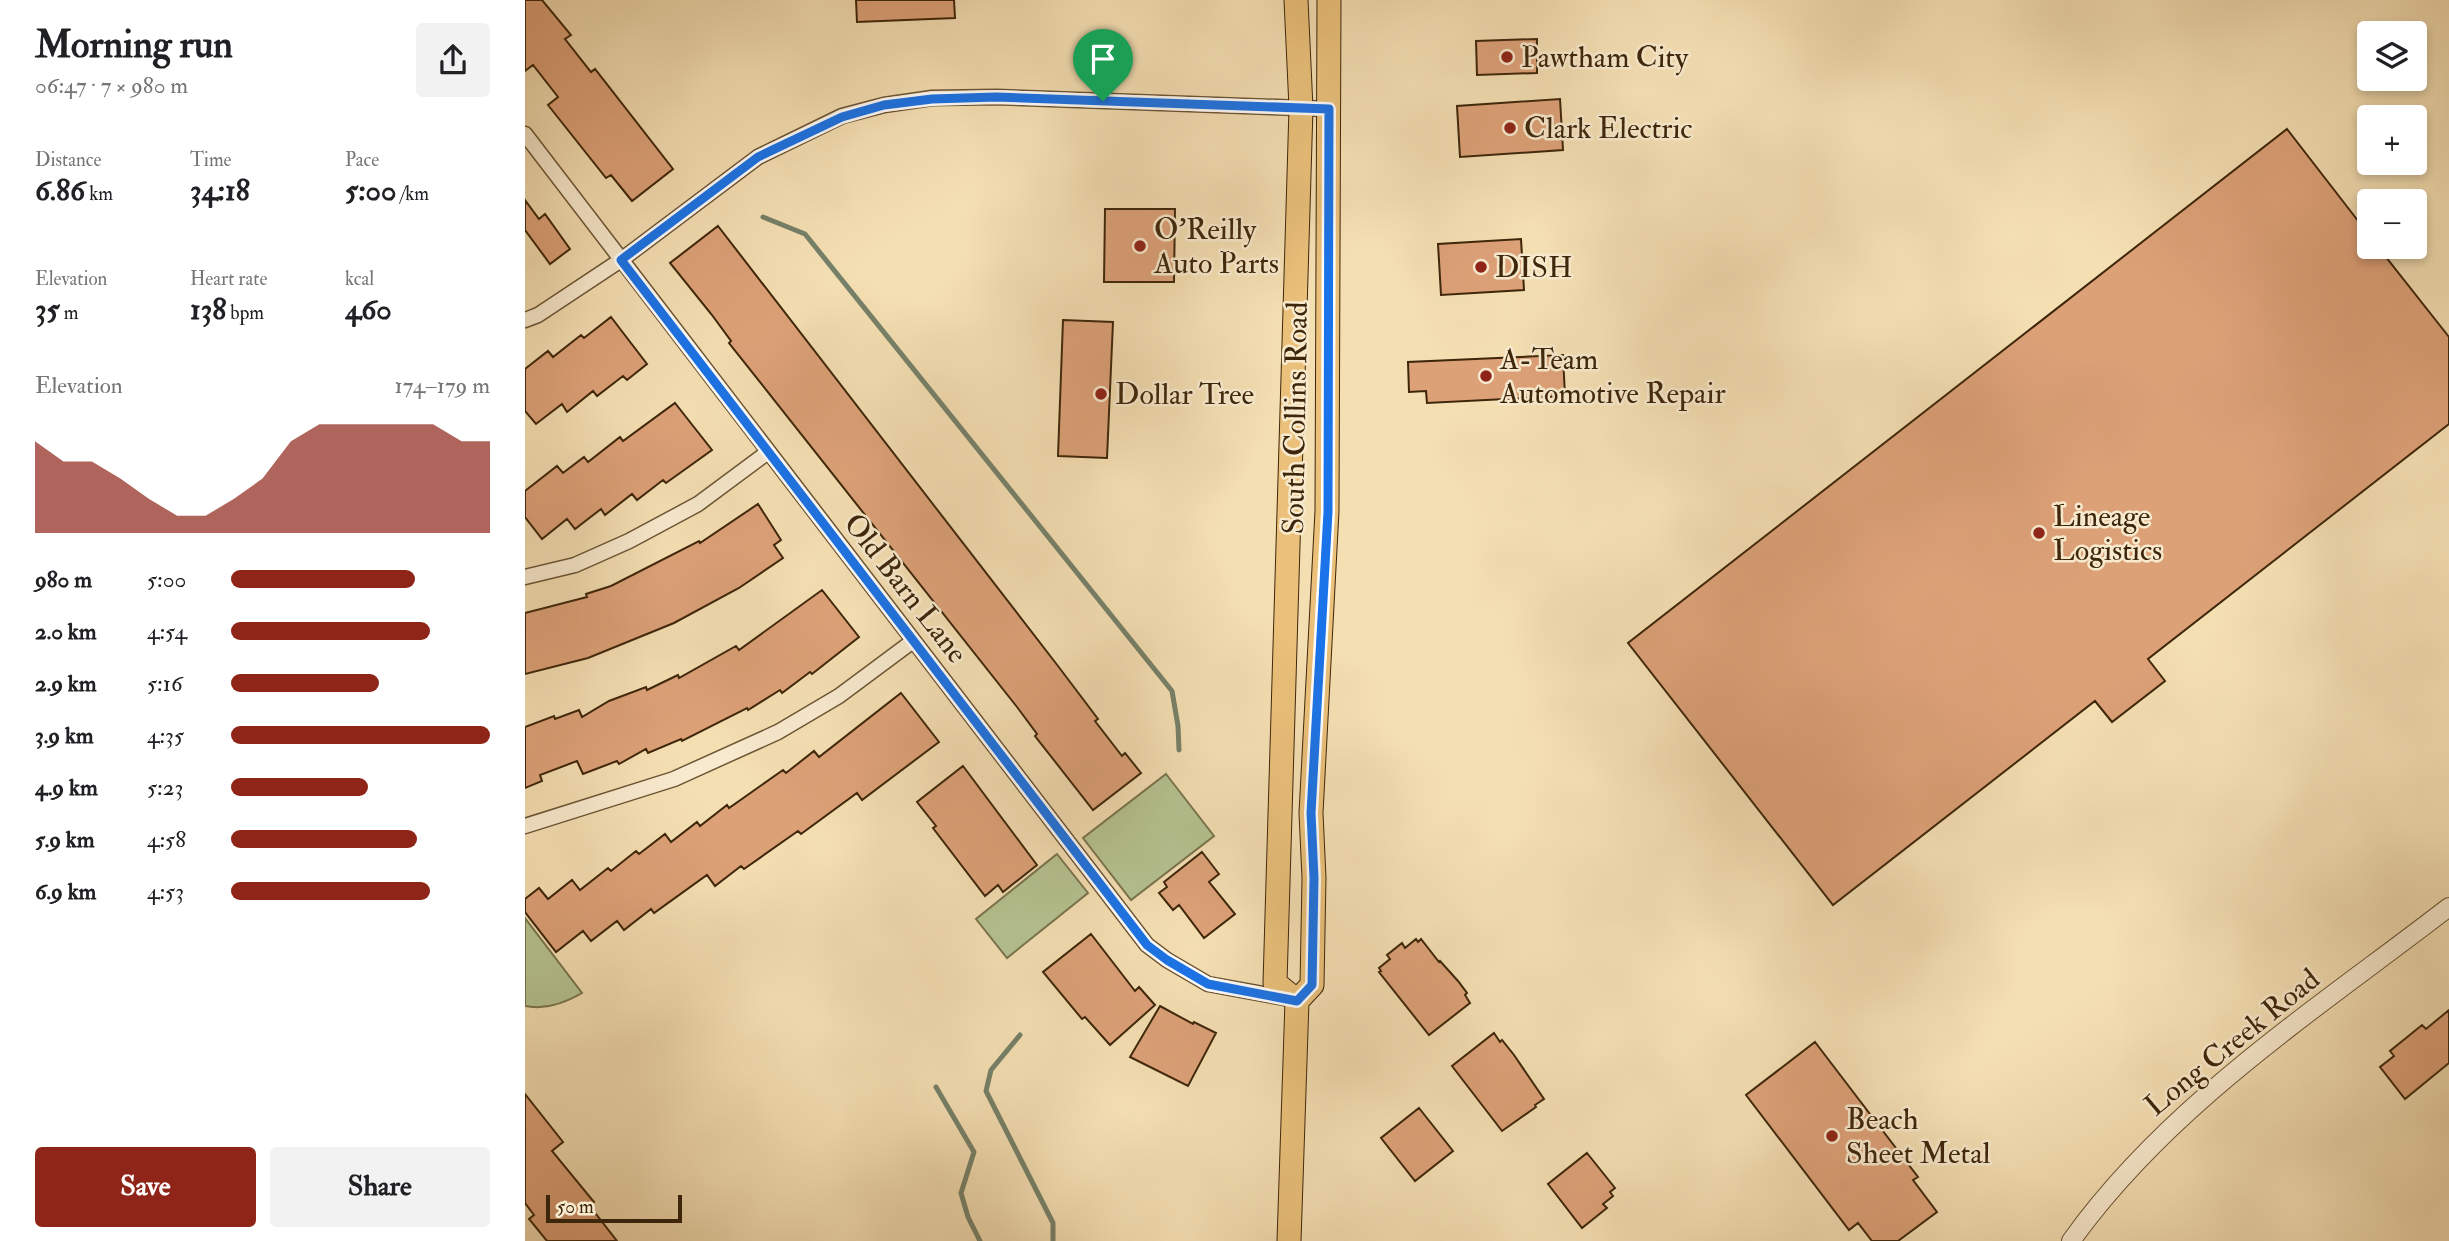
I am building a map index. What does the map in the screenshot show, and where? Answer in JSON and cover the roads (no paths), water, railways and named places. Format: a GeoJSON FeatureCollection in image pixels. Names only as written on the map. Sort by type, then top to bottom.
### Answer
{"type":"FeatureCollection","features":[{"type":"Feature","properties":{"kind":"main road","name":"South Collins Road"},"geometry":{"type":"LineString","coordinates":[[1296,0],[1301,108],[1275,983],[1297,1001],[1312,985],[1314,878],[1311,813],[1328,512],[1329,0]]}},
{"type":"Feature","properties":{"kind":"main road"},"geometry":{"type":"LineString","coordinates":[[1282,813],[1311,813]]}},
{"type":"Feature","properties":{"kind":"main road"},"geometry":{"type":"LineString","coordinates":[[1289,1241],[1297,1001]]}},
{"type":"Feature","properties":{"kind":"street"},"geometry":{"type":"LineString","coordinates":[[525,320],[538,315],[621,260],[758,157],[842,117],[884,105],[932,99],[996,97],[1329,109]]}},
{"type":"Feature","properties":{"kind":"street","name":"Old Barn Lane"},"geometry":{"type":"LineString","coordinates":[[525,134],[1147,945],[1208,984],[1297,1001]]}},
{"type":"Feature","properties":{"kind":"street"},"geometry":{"type":"LineString","coordinates":[[525,577],[575,565],[629,541],[698,504],[768,452]]}},
{"type":"Feature","properties":{"kind":"street"},"geometry":{"type":"LineString","coordinates":[[525,826],[674,779],[778,732],[839,696],[913,641]]}},
{"type":"Feature","properties":{"kind":"street","name":"Long Creek Road"},"geometry":{"type":"LineString","coordinates":[[2071,1241],[2134,1161],[2191,1108],[2449,907]]}},
{"type":"Feature","properties":{"kind":"waterway"},"geometry":{"type":"LineString","coordinates":[[763,217],[805,234],[1172,691],[1179,750]]}},
{"type":"Feature","properties":{"kind":"waterway"},"geometry":{"type":"LineString","coordinates":[[1020,1035],[991,1070],[986,1091],[1053,1223],[1053,1241]]}},
{"type":"Feature","properties":{"kind":"waterway"},"geometry":{"type":"LineString","coordinates":[[936,1087],[974,1152],[961,1193],[968,1217],[980,1241]]}},
{"type":"Feature","properties":{"kind":"place","name":"Pawtham City"},"geometry":{"type":"Point","coordinates":[1507,57]}},
{"type":"Feature","properties":{"kind":"place","name":"Clark Electric"},"geometry":{"type":"Point","coordinates":[1510,128]}},
{"type":"Feature","properties":{"kind":"place","name":"O'Reilly Auto Parts"},"geometry":{"type":"Point","coordinates":[1140,246]}},
{"type":"Feature","properties":{"kind":"place","name":"DISH"},"geometry":{"type":"Point","coordinates":[1481,267]}},
{"type":"Feature","properties":{"kind":"place","name":"A-Team Automotive Repair"},"geometry":{"type":"Point","coordinates":[1486,376]}},
{"type":"Feature","properties":{"kind":"place","name":"Dollar Tree"},"geometry":{"type":"Point","coordinates":[1101,394]}},
{"type":"Feature","properties":{"kind":"place","name":"Lineage Logistics"},"geometry":{"type":"Point","coordinates":[2039,533]}},
{"type":"Feature","properties":{"kind":"place","name":"Beach Sheet Metal"},"geometry":{"type":"Point","coordinates":[1832,1136]}}]}
